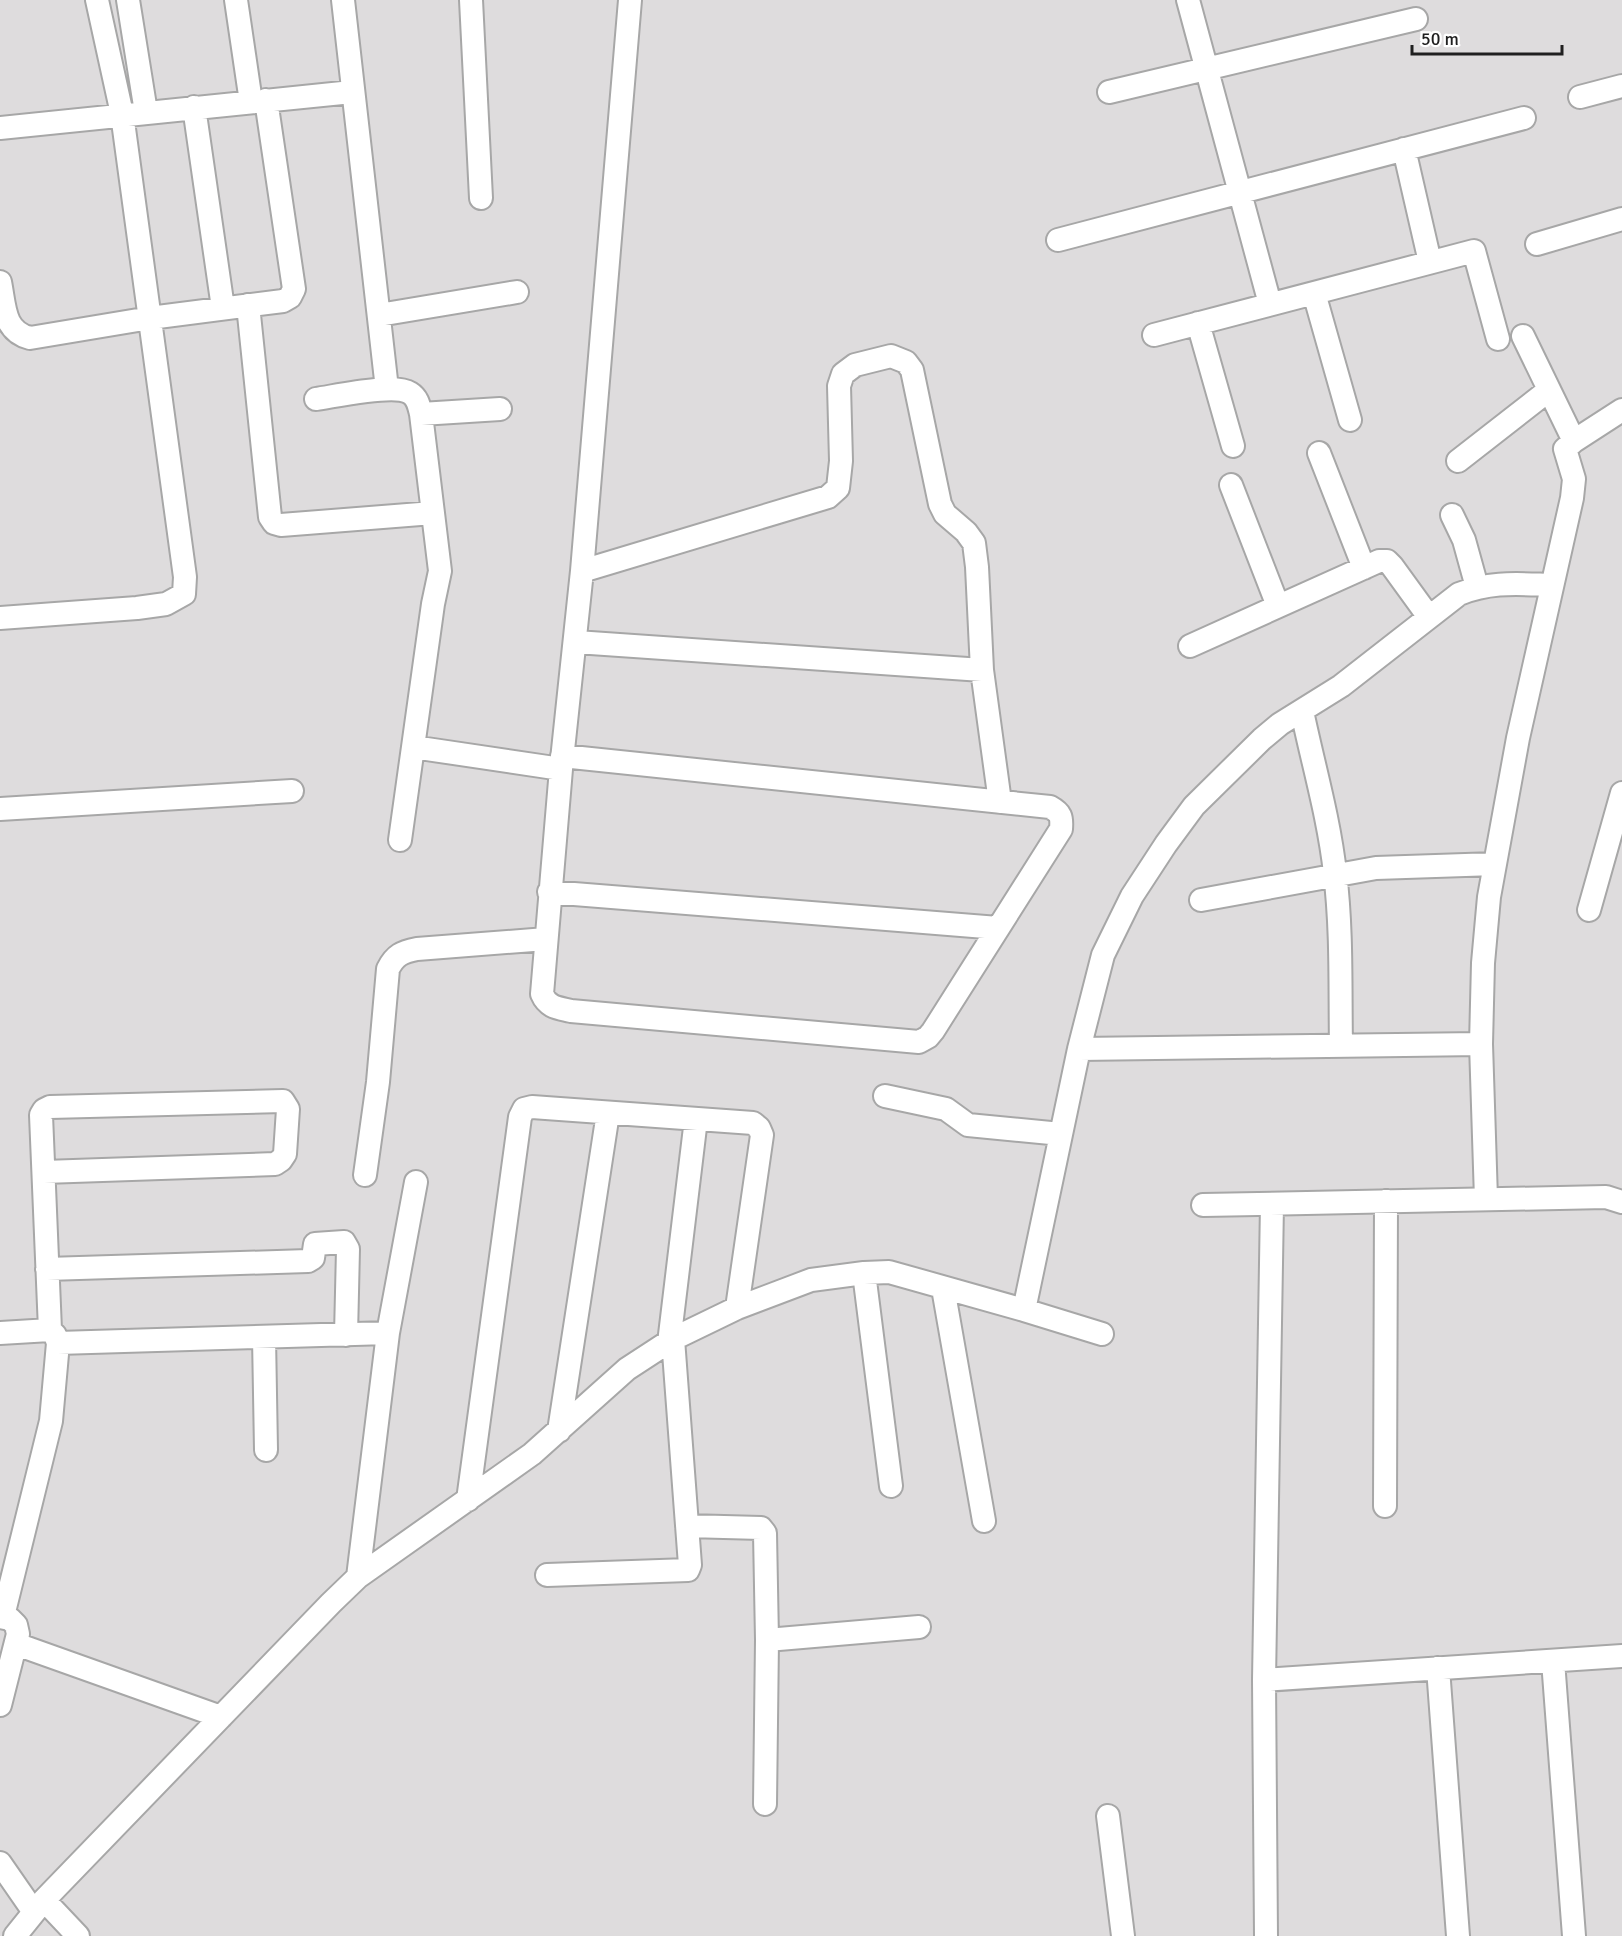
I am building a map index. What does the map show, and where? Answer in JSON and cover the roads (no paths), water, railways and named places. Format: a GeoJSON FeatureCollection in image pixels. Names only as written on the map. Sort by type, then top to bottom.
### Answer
{"type":"FeatureCollection","features":[{"type":"Feature","properties":{"kind":"street"},"geometry":{"type":"LineString","coordinates":[[0,618],[137,608],[166,604],[184,594],[185,577],[122,114],[97,0]]}},
{"type":"Feature","properties":{"kind":"street"},"geometry":{"type":"LineString","coordinates":[[128,0],[146,112]]}},
{"type":"Feature","properties":{"kind":"street"},"geometry":{"type":"LineString","coordinates":[[0,282],[11,327],[18,335],[30,339],[150,318],[284,301],[290,297],[294,289],[259,101],[236,0]]}},
{"type":"Feature","properties":{"kind":"street"},"geometry":{"type":"LineString","coordinates":[[343,0],[387,389]]}},
{"type":"Feature","properties":{"kind":"street"},"geometry":{"type":"LineString","coordinates":[[471,0],[482,198]]}},
{"type":"Feature","properties":{"kind":"street"},"geometry":{"type":"LineString","coordinates":[[413,747],[562,763],[1050,807],[1060,813],[1061,829],[928,1037],[919,1042],[571,1011],[546,1002],[542,994],[549,892],[562,763],[576,642],[630,0]]}},
{"type":"Feature","properties":{"kind":"street"},"geometry":{"type":"LineString","coordinates":[[1188,0],[1270,304]]}},
{"type":"Feature","properties":{"kind":"street"},"geometry":{"type":"LineString","coordinates":[[1109,92],[1416,19]]}},
{"type":"Feature","properties":{"kind":"street"},"geometry":{"type":"LineString","coordinates":[[1580,97],[1622,86]]}},
{"type":"Feature","properties":{"kind":"street"},"geometry":{"type":"LineString","coordinates":[[0,128],[352,92]]}},
{"type":"Feature","properties":{"kind":"street"},"geometry":{"type":"LineString","coordinates":[[194,107],[223,308]]}},
{"type":"Feature","properties":{"kind":"street"},"geometry":{"type":"LineString","coordinates":[[1058,240],[1524,118]]}},
{"type":"Feature","properties":{"kind":"street"},"geometry":{"type":"LineString","coordinates":[[1404,149],[1430,262]]}},
{"type":"Feature","properties":{"kind":"street"},"geometry":{"type":"LineString","coordinates":[[1536,244],[1622,219]]}},
{"type":"Feature","properties":{"kind":"street"},"geometry":{"type":"LineString","coordinates":[[1154,335],[1474,251],[1498,339]]}},
{"type":"Feature","properties":{"kind":"street"},"geometry":{"type":"LineString","coordinates":[[379,315],[517,292]]}},
{"type":"Feature","properties":{"kind":"street"},"geometry":{"type":"LineString","coordinates":[[1314,293],[1350,420]]}},
{"type":"Feature","properties":{"kind":"street"},"geometry":{"type":"LineString","coordinates":[[248,305],[270,517],[274,523],[281,525],[433,513]]}},
{"type":"Feature","properties":{"kind":"street"},"geometry":{"type":"LineString","coordinates":[[1198,323],[1233,446]]}},
{"type":"Feature","properties":{"kind":"street"},"geometry":{"type":"LineString","coordinates":[[1523,336],[1574,441]]}},
{"type":"Feature","properties":{"kind":"street"},"geometry":{"type":"LineString","coordinates":[[582,571],[834,494],[838,488],[841,462],[839,386],[843,374],[855,365],[891,356],[906,362],[912,370],[940,504],[945,514],[966,532],[974,543],[982,670],[1000,802]]}},
{"type":"Feature","properties":{"kind":"street"},"geometry":{"type":"LineString","coordinates":[[316,399],[387,389],[408,392],[416,398],[421,414],[440,571],[433,604],[400,840]]}},
{"type":"Feature","properties":{"kind":"street"},"geometry":{"type":"LineString","coordinates":[[1458,460],[1549,390]]}},
{"type":"Feature","properties":{"kind":"street"},"geometry":{"type":"LineString","coordinates":[[421,414],[500,409]]}},
{"type":"Feature","properties":{"kind":"street"},"geometry":{"type":"LineString","coordinates":[[1486,1199],[1481,1044],[1483,963],[1489,897],[1518,738],[1574,479],[1565,449],[1622,410]]}},
{"type":"Feature","properties":{"kind":"street"},"geometry":{"type":"LineString","coordinates":[[1318,453],[1364,568]]}},
{"type":"Feature","properties":{"kind":"street"},"geometry":{"type":"LineString","coordinates":[[1231,485],[1278,606]]}},
{"type":"Feature","properties":{"kind":"street"},"geometry":{"type":"LineString","coordinates":[[1452,515],[1464,540],[1477,587]]}},
{"type":"Feature","properties":{"kind":"street"},"geometry":{"type":"LineString","coordinates":[[1190,646],[1378,561],[1387,561],[1429,617]]}},
{"type":"Feature","properties":{"kind":"street"},"geometry":{"type":"LineString","coordinates":[[1024,1310],[1079,1049],[1103,955],[1132,896],[1166,844],[1194,806],[1227,772],[1280,724],[1341,686],[1459,594],[1477,587],[1501,583],[1552,585]]}},
{"type":"Feature","properties":{"kind":"street"},"geometry":{"type":"LineString","coordinates":[[576,642],[982,670]]}},
{"type":"Feature","properties":{"kind":"street"},"geometry":{"type":"LineString","coordinates":[[1302,711],[1336,877],[1341,1046]]}},
{"type":"Feature","properties":{"kind":"street"},"geometry":{"type":"LineString","coordinates":[[0,809],[292,791]]}},
{"type":"Feature","properties":{"kind":"street"},"geometry":{"type":"LineString","coordinates":[[1589,910],[1622,793]]}},
{"type":"Feature","properties":{"kind":"street"},"geometry":{"type":"LineString","coordinates":[[1201,900],[1376,868],[1495,864]]}},
{"type":"Feature","properties":{"kind":"street"},"geometry":{"type":"LineString","coordinates":[[549,892],[998,928]]}},
{"type":"Feature","properties":{"kind":"street"},"geometry":{"type":"LineString","coordinates":[[365,1175],[378,1082],[388,969],[393,959],[402,952],[417,949],[546,939]]}},
{"type":"Feature","properties":{"kind":"street"},"geometry":{"type":"LineString","coordinates":[[1079,1049],[1481,1044]]}},
{"type":"Feature","properties":{"kind":"street"},"geometry":{"type":"LineString","coordinates":[[885,1096],[946,1109],[968,1125],[1061,1134]]}},
{"type":"Feature","properties":{"kind":"street"},"geometry":{"type":"LineString","coordinates":[[0,1705],[18,1634],[16,1625],[10,1618],[2,1617],[51,1421],[54,1337],[47,1269],[41,1115],[50,1107],[283,1101],[288,1109],[285,1154],[275,1164],[44,1172]]}},
{"type":"Feature","properties":{"kind":"street"},"geometry":{"type":"LineString","coordinates":[[468,1500],[520,1117],[524,1109],[532,1107],[753,1123],[759,1128],[762,1136],[737,1308]]}},
{"type":"Feature","properties":{"kind":"street"},"geometry":{"type":"LineString","coordinates":[[559,1431],[608,1113]]}},
{"type":"Feature","properties":{"kind":"street"},"geometry":{"type":"LineString","coordinates":[[547,1575],[688,1570],[690,1565],[671,1341],[696,1119]]}},
{"type":"Feature","properties":{"kind":"street"},"geometry":{"type":"LineString","coordinates":[[358,1577],[388,1333],[416,1182]]}},
{"type":"Feature","properties":{"kind":"street"},"geometry":{"type":"LineString","coordinates":[[1203,1205],[1606,1197],[1622,1202]]}},
{"type":"Feature","properties":{"kind":"street"},"geometry":{"type":"LineString","coordinates":[[1385,1506],[1386,1201]]}},
{"type":"Feature","properties":{"kind":"street"},"geometry":{"type":"LineString","coordinates":[[1266,1936],[1264,1680],[1272,1204]]}},
{"type":"Feature","properties":{"kind":"street"},"geometry":{"type":"LineString","coordinates":[[47,1269],[308,1261],[313,1258],[315,1244],[345,1242],[348,1249],[346,1335]]}},
{"type":"Feature","properties":{"kind":"street"},"geometry":{"type":"LineString","coordinates":[[15,1936],[39,1906],[358,1577],[532,1454],[627,1369],[671,1341],[737,1308],[811,1280],[889,1272],[1102,1334]]}},
{"type":"Feature","properties":{"kind":"street"},"geometry":{"type":"LineString","coordinates":[[864,1273],[891,1486]]}},
{"type":"Feature","properties":{"kind":"street"},"geometry":{"type":"LineString","coordinates":[[943,1288],[984,1521]]}},
{"type":"Feature","properties":{"kind":"street"},"geometry":{"type":"LineString","coordinates":[[0,1333],[54,1337],[264,1337],[388,1333]]}},
{"type":"Feature","properties":{"kind":"street"},"geometry":{"type":"LineString","coordinates":[[264,1337],[266,1450]]}},
{"type":"Feature","properties":{"kind":"street"},"geometry":{"type":"LineString","coordinates":[[687,1526],[761,1528],[767,1540],[765,1804]]}},
{"type":"Feature","properties":{"kind":"street"},"geometry":{"type":"LineString","coordinates":[[767,1640],[919,1627]]}},
{"type":"Feature","properties":{"kind":"street"},"geometry":{"type":"LineString","coordinates":[[16,1644],[221,1717]]}},
{"type":"Feature","properties":{"kind":"street"},"geometry":{"type":"LineString","coordinates":[[1264,1680],[1622,1656]]}},
{"type":"Feature","properties":{"kind":"street"},"geometry":{"type":"LineString","coordinates":[[1553,1661],[1574,1936]]}},
{"type":"Feature","properties":{"kind":"street"},"geometry":{"type":"LineString","coordinates":[[1438,1668],[1458,1936]]}},
{"type":"Feature","properties":{"kind":"street"},"geometry":{"type":"LineString","coordinates":[[1108,1816],[1123,1936]]}},
{"type":"Feature","properties":{"kind":"street"},"geometry":{"type":"LineString","coordinates":[[0,1863],[39,1906],[78,1936]]}}]}
